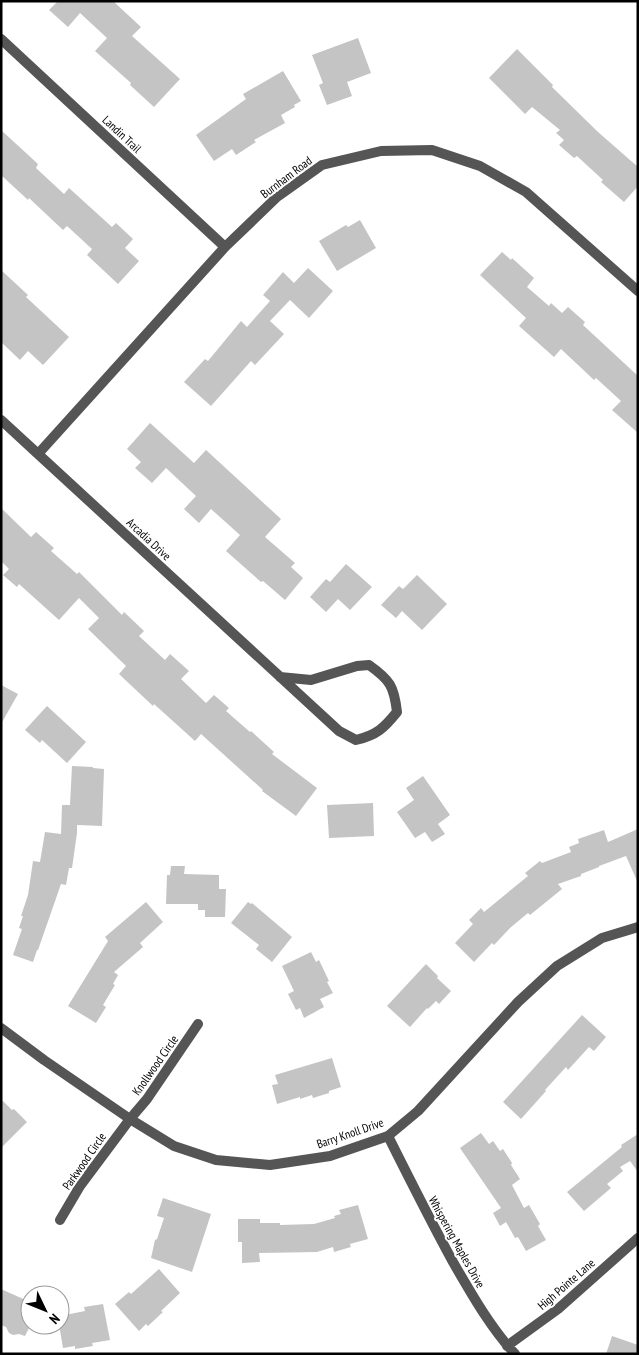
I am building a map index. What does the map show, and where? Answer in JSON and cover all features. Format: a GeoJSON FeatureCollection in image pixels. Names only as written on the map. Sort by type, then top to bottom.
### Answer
{"type":"FeatureCollection","features":[{"type":"Feature","properties":{"kind":"street","name":"Landin Trail"},"geometry":{"type":"LineString","coordinates":[[1,39],[225,247]]}},
{"type":"Feature","properties":{"kind":"street","name":"Burnham Road"},"geometry":{"type":"LineString","coordinates":[[38,454],[225,247],[277,197],[322,165],[380,150],[432,150],[480,166],[526,192],[638,291]]}},
{"type":"Feature","properties":{"kind":"street","name":"Arcadia Drive"},"geometry":{"type":"LineString","coordinates":[[1,420],[280,677],[339,731],[356,740],[372,736],[387,724],[397,712],[396,698],[390,683],[369,665],[357,666],[310,680],[280,677]]}},
{"type":"Feature","properties":{"kind":"street","name":"Barry Knoll Drive"},"geometry":{"type":"LineString","coordinates":[[1,1028],[130,1119],[174,1146],[216,1160],[270,1165],[330,1156],[388,1136],[418,1111],[518,1002],[557,966],[602,938],[638,927]]}},
{"type":"Feature","properties":{"kind":"street","name":"Knollwood Circle"},"geometry":{"type":"LineString","coordinates":[[130,1119],[147,1099],[198,1024]]}},
{"type":"Feature","properties":{"kind":"street","name":"Parkwood Circle"},"geometry":{"type":"LineString","coordinates":[[60,1220],[80,1186],[130,1119]]}},
{"type":"Feature","properties":{"kind":"street","name":"Whispering Maples Drive"},"geometry":{"type":"LineString","coordinates":[[388,1136],[423,1208],[470,1293],[507,1346],[515,1354]]}},
{"type":"Feature","properties":{"kind":"street","name":"High Pointe Lane"},"geometry":{"type":"LineString","coordinates":[[507,1346],[558,1310],[638,1238]]}},
{"type":"Feature","properties":{"kind":"building"},"geometry":{"type":"Polygon","coordinates":[[[58,1],[113,1],[141,27],[132,36],[180,79],[154,107],[130,85],[131,83],[95,51],[107,38],[80,13],[68,27],[49,10],[58,1]]]}},
{"type":"Feature","properties":{"kind":"building"},"geometry":{"type":"Polygon","coordinates":[[[358,38],[371,73],[347,82],[352,96],[327,105],[319,85],[323,83],[312,55],[358,38]]]}},
{"type":"Feature","properties":{"kind":"building"},"geometry":{"type":"Polygon","coordinates":[[[517,49],[598,132],[638,167],[638,186],[624,202],[601,182],[603,180],[577,156],[574,158],[559,145],[564,140],[556,133],[560,130],[532,107],[525,114],[489,78],[517,49]]]}},
{"type":"Feature","properties":{"kind":"building"},"geometry":{"type":"Polygon","coordinates":[[[283,71],[301,101],[281,115],[285,123],[254,140],[256,142],[236,155],[232,149],[214,161],[196,135],[246,99],[243,94],[283,71]]]}},
{"type":"Feature","properties":{"kind":"building"},"geometry":{"type":"Polygon","coordinates":[[[1,130],[38,164],[36,168],[64,194],[69,188],[112,227],[116,223],[133,239],[125,248],[139,261],[118,284],[87,255],[92,249],[67,226],[63,230],[1,175],[1,130]]]}},
{"type":"Feature","properties":{"kind":"building"},"geometry":{"type":"Polygon","coordinates":[[[360,220],[376,248],[337,271],[319,241],[346,225],[348,227],[360,220]]]}},
{"type":"Feature","properties":{"kind":"building"},"geometry":{"type":"Polygon","coordinates":[[[502,252],[511,260],[512,258],[534,278],[527,287],[549,306],[551,303],[562,313],[568,307],[585,322],[583,325],[638,376],[638,433],[612,410],[621,401],[596,378],[594,380],[561,349],[554,357],[519,326],[526,318],[480,275],[502,252]]]}},
{"type":"Feature","properties":{"kind":"building"},"geometry":{"type":"Polygon","coordinates":[[[308,268],[333,291],[309,318],[290,300],[270,321],[284,334],[255,365],[251,361],[211,406],[184,382],[205,359],[208,361],[241,321],[247,327],[270,301],[263,295],[283,272],[294,283],[308,268]]]}},
{"type":"Feature","properties":{"kind":"building"},"geometry":{"type":"Polygon","coordinates":[[[1,270],[28,295],[26,297],[69,337],[43,365],[28,351],[20,360],[1,342],[1,270]]]}},
{"type":"Feature","properties":{"kind":"building"},"geometry":{"type":"Polygon","coordinates":[[[150,423],[194,463],[206,450],[281,519],[265,537],[295,563],[291,567],[303,578],[285,600],[226,551],[240,535],[211,509],[199,523],[184,509],[196,496],[166,468],[152,483],[135,468],[141,462],[127,449],[150,423]]]}},
{"type":"Feature","properties":{"kind":"building"},"geometry":{"type":"Polygon","coordinates":[[[1,508],[31,537],[36,532],[54,548],[51,551],[77,574],[79,572],[122,615],[124,612],[144,631],[139,636],[165,660],[170,654],[189,671],[181,679],[206,703],[214,695],[229,708],[226,711],[274,752],[272,754],[317,788],[296,816],[262,791],[201,734],[195,741],[154,704],[153,706],[119,674],[126,666],[88,629],[99,618],[79,598],[59,620],[19,584],[17,587],[3,575],[9,569],[1,561],[1,508]]]}},
{"type":"Feature","properties":{"kind":"building"},"geometry":{"type":"Polygon","coordinates":[[[346,564],[372,587],[350,610],[338,599],[326,612],[310,597],[326,579],[330,582],[346,564]]]}},
{"type":"Feature","properties":{"kind":"building"},"geometry":{"type":"Polygon","coordinates":[[[417,575],[447,604],[422,630],[402,611],[396,618],[381,605],[399,586],[403,589],[417,575]]]}},
{"type":"Feature","properties":{"kind":"building"},"geometry":{"type":"Polygon","coordinates":[[[1,685],[18,694],[1,724],[1,685]]]}},
{"type":"Feature","properties":{"kind":"building"},"geometry":{"type":"Polygon","coordinates":[[[47,706],[86,742],[67,763],[42,740],[40,743],[25,730],[47,706]]]}},
{"type":"Feature","properties":{"kind":"building"},"geometry":{"type":"Polygon","coordinates":[[[72,766],[104,769],[102,826],[77,825],[72,868],[69,868],[66,885],[61,884],[33,962],[13,955],[22,929],[19,928],[28,895],[33,861],[40,862],[45,832],[61,834],[62,805],[70,805],[72,766]]]}},
{"type":"Feature","properties":{"kind":"building"},"geometry":{"type":"Polygon","coordinates":[[[423,776],[450,815],[438,824],[445,834],[432,842],[425,832],[415,838],[397,812],[414,800],[406,788],[423,776]]]}},
{"type":"Feature","properties":{"kind":"building"},"geometry":{"type":"Polygon","coordinates":[[[373,803],[374,836],[329,838],[327,805],[373,803]]]}},
{"type":"Feature","properties":{"kind":"building"},"geometry":{"type":"Polygon","coordinates":[[[638,829],[638,883],[626,856],[558,884],[562,889],[530,915],[528,913],[494,945],[492,943],[474,962],[455,943],[473,924],[469,920],[481,908],[484,912],[528,876],[525,873],[540,861],[542,863],[571,852],[569,847],[579,843],[578,839],[604,830],[608,842],[638,829]]]}},
{"type":"Feature","properties":{"kind":"building"},"geometry":{"type":"Polygon","coordinates":[[[171,866],[185,866],[184,874],[219,875],[219,889],[226,889],[225,917],[205,917],[205,910],[198,910],[198,904],[166,904],[167,875],[170,875],[171,866]]]}},
{"type":"Feature","properties":{"kind":"building"},"geometry":{"type":"Polygon","coordinates":[[[146,902],[163,922],[140,943],[143,947],[114,972],[118,975],[113,984],[115,985],[103,1005],[106,1007],[96,1023],[68,1006],[108,941],[105,937],[146,902]]]}},
{"type":"Feature","properties":{"kind":"building"},"geometry":{"type":"Polygon","coordinates":[[[248,902],[252,903],[292,937],[272,962],[256,949],[259,945],[231,923],[248,902]]]}},
{"type":"Feature","properties":{"kind":"building"},"geometry":{"type":"Polygon","coordinates":[[[311,952],[316,962],[319,960],[333,993],[320,999],[324,1007],[304,1018],[300,1008],[296,1010],[288,994],[294,991],[282,966],[311,952]]]}},
{"type":"Feature","properties":{"kind":"building"},"geometry":{"type":"Polygon","coordinates":[[[426,964],[451,991],[439,1004],[436,1001],[427,1008],[410,1027],[387,1006],[426,964]]]}},
{"type":"Feature","properties":{"kind":"building"},"geometry":{"type":"Polygon","coordinates":[[[582,1015],[606,1037],[594,1051],[589,1047],[568,1070],[566,1067],[521,1119],[503,1102],[582,1015]]]}},
{"type":"Feature","properties":{"kind":"building"},"geometry":{"type":"Polygon","coordinates":[[[332,1058],[341,1087],[313,1098],[312,1095],[300,1099],[300,1097],[277,1104],[272,1085],[278,1084],[275,1075],[332,1058]]]}},
{"type":"Feature","properties":{"kind":"building"},"geometry":{"type":"Polygon","coordinates":[[[1,1099],[27,1122],[1,1148],[1,1099]]]}},
{"type":"Feature","properties":{"kind":"building"},"geometry":{"type":"Polygon","coordinates":[[[481,1133],[489,1144],[493,1141],[500,1151],[503,1149],[520,1179],[512,1185],[524,1208],[529,1205],[540,1224],[538,1226],[546,1240],[526,1251],[518,1237],[515,1238],[506,1222],[500,1226],[493,1213],[501,1208],[460,1148],[481,1133]]]}},
{"type":"Feature","properties":{"kind":"building"},"geometry":{"type":"Polygon","coordinates":[[[638,1134],[638,1172],[630,1161],[620,1167],[623,1171],[607,1184],[611,1188],[584,1211],[567,1192],[622,1147],[621,1145],[638,1134]]]}},
{"type":"Feature","properties":{"kind":"building"},"geometry":{"type":"Polygon","coordinates":[[[163,1198],[211,1214],[192,1272],[151,1258],[155,1240],[164,1218],[157,1216],[163,1198]]]}},
{"type":"Feature","properties":{"kind":"building"},"geometry":{"type":"Polygon","coordinates":[[[358,1205],[368,1239],[350,1244],[351,1247],[334,1252],[333,1247],[317,1252],[259,1253],[260,1262],[242,1263],[242,1242],[238,1242],[238,1219],[260,1219],[260,1223],[280,1223],[280,1225],[314,1224],[335,1218],[334,1216],[341,1214],[339,1210],[358,1205]]]}},
{"type":"Feature","properties":{"kind":"building"},"geometry":{"type":"Polygon","coordinates":[[[159,1269],[180,1293],[148,1326],[146,1324],[139,1331],[115,1304],[129,1292],[131,1294],[159,1269]]]}},
{"type":"Feature","properties":{"kind":"building"},"geometry":{"type":"Polygon","coordinates":[[[1,1289],[20,1298],[20,1334],[13,1335],[9,1333],[6,1327],[1,1325],[1,1289]]]}},
{"type":"Feature","properties":{"kind":"building"},"geometry":{"type":"Polygon","coordinates":[[[103,1304],[110,1340],[92,1343],[93,1346],[75,1349],[75,1346],[63,1348],[61,1335],[70,1335],[70,1314],[85,1311],[84,1307],[103,1304]]]}},
{"type":"Feature","properties":{"kind":"building"},"geometry":{"type":"Polygon","coordinates":[[[612,1336],[638,1345],[638,1354],[606,1354],[612,1336]]]}}]}
